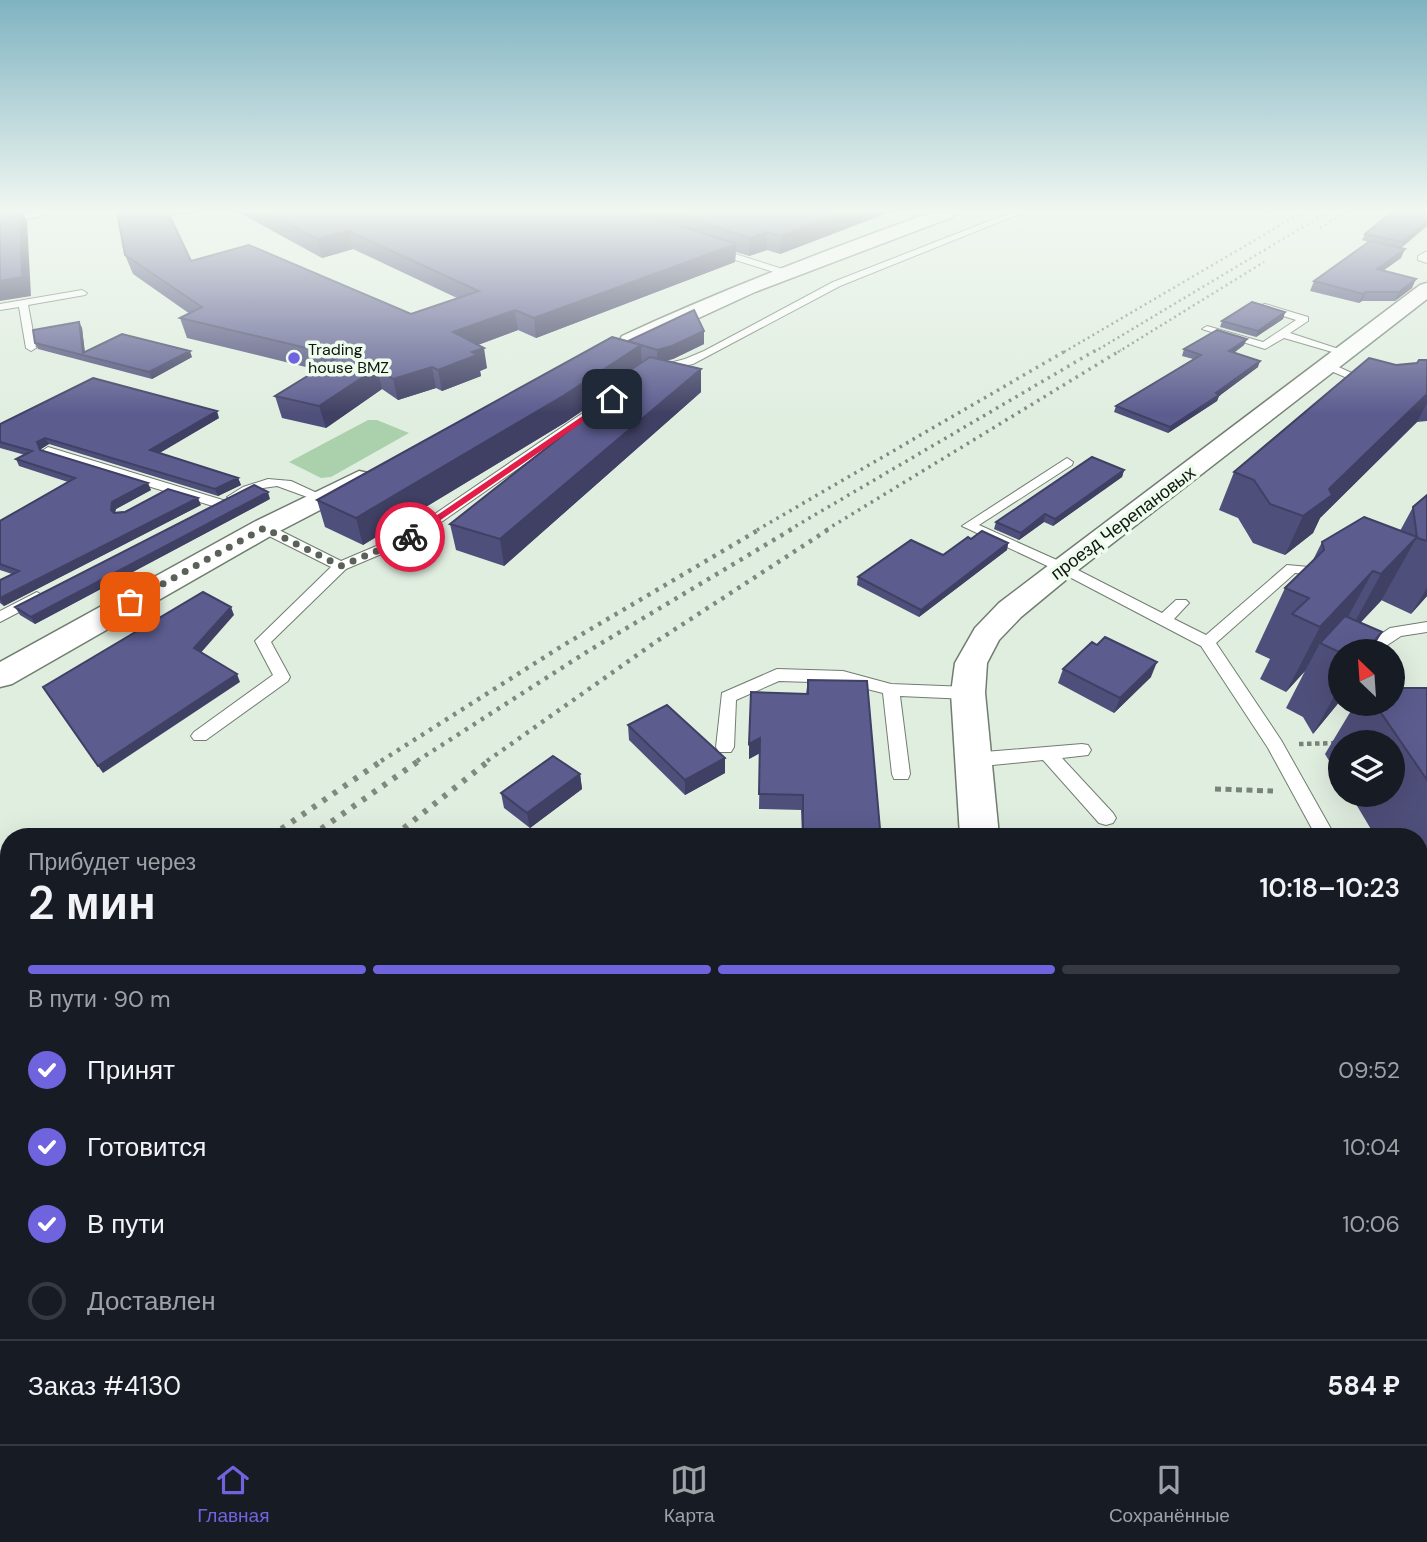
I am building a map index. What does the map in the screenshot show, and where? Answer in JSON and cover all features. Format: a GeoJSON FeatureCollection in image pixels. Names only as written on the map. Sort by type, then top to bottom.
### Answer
{"type":"FeatureCollection","features":[{"type":"Feature","properties":{"kind":"street"},"geometry":{"type":"LineString","coordinates":[[607,353],[682,315],[766,279]]}},
{"type":"Feature","properties":{"kind":"street","name":"проезд Черепановых"},"geometry":{"type":"LineString","coordinates":[[978,828],[968,693],[971,663],[986,635],[1010,610],[1063,568],[1426,290]]}},
{"type":"Feature","properties":{"kind":"street"},"geometry":{"type":"LineString","coordinates":[[0,676],[264,528],[380,468]]}},
{"type":"Feature","properties":{"kind":"lane"},"geometry":{"type":"LineString","coordinates":[[649,369],[691,361],[846,279]]}},
{"type":"Feature","properties":{"kind":"lane"},"geometry":{"type":"LineString","coordinates":[[0,307],[82,293]]}},
{"type":"Feature","properties":{"kind":"lane"},"geometry":{"type":"LineString","coordinates":[[23,303],[31,348]]}},
{"type":"Feature","properties":{"kind":"lane"},"geometry":{"type":"LineString","coordinates":[[1207,329],[1265,346],[1304,319],[1265,307]]}},
{"type":"Feature","properties":{"kind":"lane"},"geometry":{"type":"LineString","coordinates":[[1282,334],[1337,359],[1384,391]]}},
{"type":"Feature","properties":{"kind":"lane"},"geometry":{"type":"LineString","coordinates":[[200,736],[282,677],[263,641],[341,566],[412,536],[612,399]]}},
{"type":"Feature","properties":{"kind":"lane"},"geometry":{"type":"LineString","coordinates":[[48,451],[221,503]]}},
{"type":"Feature","properties":{"kind":"lane"},"geometry":{"type":"LineString","coordinates":[[1067,462],[969,526],[1063,568],[1207,642],[1275,745],[1322,828]]}},
{"type":"Feature","properties":{"kind":"lane"},"geometry":{"type":"LineString","coordinates":[[196,516],[261,482],[288,484],[321,498]]}},
{"type":"Feature","properties":{"kind":"lane"},"geometry":{"type":"LineString","coordinates":[[149,499],[170,488]]}},
{"type":"Feature","properties":{"kind":"lane"},"geometry":{"type":"LineString","coordinates":[[264,528],[341,566]]}},
{"type":"Feature","properties":{"kind":"lane"},"geometry":{"type":"LineString","coordinates":[[1207,642],[1292,568],[1338,573]]}},
{"type":"Feature","properties":{"kind":"lane"},"geometry":{"type":"LineString","coordinates":[[0,617],[49,592]]}},
{"type":"Feature","properties":{"kind":"lane"},"geometry":{"type":"LineString","coordinates":[[1165,619],[1181,603]]}},
{"type":"Feature","properties":{"kind":"lane"},"geometry":{"type":"LineString","coordinates":[[1386,639],[1396,632],[1427,627]]}},
{"type":"Feature","properties":{"kind":"lane"},"geometry":{"type":"LineString","coordinates":[[725,747],[727,697],[777,675],[843,677],[891,690],[968,693]]}},
{"type":"Feature","properties":{"kind":"lane"},"geometry":{"type":"LineString","coordinates":[[891,690],[901,774]]}},
{"type":"Feature","properties":{"kind":"lane"},"geometry":{"type":"LineString","coordinates":[[972,760],[1082,750]]}},
{"type":"Feature","properties":{"kind":"lane"},"geometry":{"type":"LineString","coordinates":[[1047,753],[1106,818]]}},
{"type":"Feature","properties":{"kind":"path"},"geometry":{"type":"LineString","coordinates":[[1275,745],[1328,743]]}},
{"type":"Feature","properties":{"kind":"path"},"geometry":{"type":"LineString","coordinates":[[1215,789],[1258,790],[1305,796]]}},
{"type":"Feature","properties":{"kind":"green space"},"geometry":{"type":"Polygon","coordinates":[[[368,420],[377,420],[409,433],[331,477],[321,478],[289,462],[368,420]]]}},
{"type":"Feature","properties":{"kind":"building"},"geometry":{"type":"Polygon","coordinates":[[[161,279],[330,279],[411,314],[479,291],[454,279],[639,279],[534,318],[515,310],[453,332],[484,348],[472,352],[477,355],[438,370],[432,367],[393,379],[377,368],[319,406],[275,396],[340,356],[180,318],[202,307],[161,279]]]}},
{"type":"Feature","properties":{"kind":"building"},"geometry":{"type":"Polygon","coordinates":[[[1415,279],[1399,292],[1363,294],[1314,281],[1415,279]]]}},
{"type":"Feature","properties":{"kind":"building"},"geometry":{"type":"Polygon","coordinates":[[[1252,302],[1285,312],[1258,331],[1222,321],[1252,302]]]}},
{"type":"Feature","properties":{"kind":"building"},"geometry":{"type":"Polygon","coordinates":[[[694,310],[704,331],[657,350],[628,341],[694,310]]]}},
{"type":"Feature","properties":{"kind":"building"},"geometry":{"type":"Polygon","coordinates":[[[79,322],[83,353],[122,334],[190,351],[149,372],[35,343],[33,330],[79,322]]]}},
{"type":"Feature","properties":{"kind":"building"},"geometry":{"type":"Polygon","coordinates":[[[1217,330],[1247,339],[1229,351],[1260,361],[1216,393],[1219,395],[1170,427],[1116,406],[1201,355],[1184,349],[1217,330]]]}},
{"type":"Feature","properties":{"kind":"building"},"geometry":{"type":"Polygon","coordinates":[[[612,337],[641,345],[563,396],[356,518],[317,500],[612,337]]]}},
{"type":"Feature","properties":{"kind":"building"},"geometry":{"type":"Polygon","coordinates":[[[650,357],[701,369],[500,539],[450,524],[605,402],[597,392],[650,357]]]}},
{"type":"Feature","properties":{"kind":"building"},"geometry":{"type":"Polygon","coordinates":[[[1369,358],[1396,365],[1427,360],[1427,394],[1329,489],[1332,495],[1303,516],[1270,504],[1254,480],[1234,472],[1369,358]]]}},
{"type":"Feature","properties":{"kind":"building"},"geometry":{"type":"Polygon","coordinates":[[[93,378],[217,411],[150,450],[238,478],[215,489],[45,438],[37,442],[40,450],[148,483],[112,502],[111,510],[114,513],[125,512],[168,489],[198,498],[0,598],[0,580],[19,571],[0,564],[0,521],[75,478],[16,459],[32,451],[0,442],[0,424],[93,378]]]}},
{"type":"Feature","properties":{"kind":"building"},"geometry":{"type":"Polygon","coordinates":[[[1092,457],[1124,470],[1055,519],[1045,514],[1021,533],[996,522],[1092,457]]]}},
{"type":"Feature","properties":{"kind":"building"},"geometry":{"type":"Polygon","coordinates":[[[254,485],[268,492],[31,617],[15,607],[254,485]]]}},
{"type":"Feature","properties":{"kind":"building"},"geometry":{"type":"Polygon","coordinates":[[[1427,495],[1427,541],[1417,538],[1413,507],[1427,495]]]}},
{"type":"Feature","properties":{"kind":"building"},"geometry":{"type":"Polygon","coordinates":[[[1364,517],[1417,537],[1381,574],[1373,571],[1320,627],[1292,614],[1309,598],[1285,588],[1324,550],[1322,542],[1364,517]]]}},
{"type":"Feature","properties":{"kind":"building"},"geometry":{"type":"Polygon","coordinates":[[[982,531],[1008,543],[921,610],[858,577],[911,540],[943,555],[968,537],[971,539],[982,531]]]}},
{"type":"Feature","properties":{"kind":"building"},"geometry":{"type":"Polygon","coordinates":[[[203,592],[231,607],[194,648],[237,674],[98,766],[43,687],[203,592]]]}},
{"type":"Feature","properties":{"kind":"building"},"geometry":{"type":"Polygon","coordinates":[[[1345,616],[1382,632],[1376,639],[1328,639],[1328,647],[1320,643],[1345,616]]]}},
{"type":"Feature","properties":{"kind":"building"},"geometry":{"type":"Polygon","coordinates":[[[1105,637],[1157,662],[1120,698],[1063,669],[1092,642],[1097,645],[1105,637]]]}},
{"type":"Feature","properties":{"kind":"building"},"geometry":{"type":"Polygon","coordinates":[[[808,680],[867,681],[880,828],[803,828],[803,795],[759,794],[760,738],[749,744],[751,692],[808,694],[808,680]]]}},
{"type":"Feature","properties":{"kind":"building"},"geometry":{"type":"Polygon","coordinates":[[[1405,688],[1427,688],[1427,780],[1405,748],[1405,730],[1393,730],[1383,716],[1405,716],[1405,688]]]}},
{"type":"Feature","properties":{"kind":"building"},"geometry":{"type":"Polygon","coordinates":[[[667,705],[725,758],[685,780],[628,725],[667,705]]]}},
{"type":"Feature","properties":{"kind":"building"},"geometry":{"type":"Polygon","coordinates":[[[553,756],[580,774],[527,813],[501,793],[553,756]]]}},
{"type":"Feature","properties":{"kind":"railway"},"geometry":{"type":"LineString","coordinates":[[1064,352],[1188,279]]}},
{"type":"Feature","properties":{"kind":"railway"},"geometry":{"type":"LineString","coordinates":[[1094,352],[1215,279]]}},
{"type":"Feature","properties":{"kind":"railway"},"geometry":{"type":"LineString","coordinates":[[1118,352],[1236,279]]}},
{"type":"Feature","properties":{"kind":"railway"},"geometry":{"type":"LineString","coordinates":[[757,530],[1067,350]]}},
{"type":"Feature","properties":{"kind":"railway"},"geometry":{"type":"LineString","coordinates":[[789,530],[1096,350]]}},
{"type":"Feature","properties":{"kind":"railway"},"geometry":{"type":"LineString","coordinates":[[826,530],[1121,350]]}},
{"type":"Feature","properties":{"kind":"railway"},"geometry":{"type":"LineString","coordinates":[[381,761],[562,646],[760,529]]}},
{"type":"Feature","properties":{"kind":"railway"},"geometry":{"type":"LineString","coordinates":[[417,761],[585,653],[792,529]]}},
{"type":"Feature","properties":{"kind":"railway"},"geometry":{"type":"LineString","coordinates":[[487,761],[657,641],[829,529]]}},
{"type":"Feature","properties":{"kind":"railway"},"geometry":{"type":"LineString","coordinates":[[283,828],[383,760]]}},
{"type":"Feature","properties":{"kind":"railway"},"geometry":{"type":"LineString","coordinates":[[322,828],[420,760]]}},
{"type":"Feature","properties":{"kind":"railway"},"geometry":{"type":"LineString","coordinates":[[404,828],[490,760]]}},
{"type":"Feature","properties":{"kind":"way so far"},"geometry":{"type":"LineString","coordinates":[[130,602],[264,528],[341,566],[410,537]]}},
{"type":"Feature","properties":{"kind":"place","name":"Trading house BMZ"},"geometry":{"type":"Point","coordinates":[294,358]}},
{"type":"Feature","properties":{"kind":"route"},"geometry":{"type":"LineString","coordinates":[[410,537],[612,399]]}}]}
